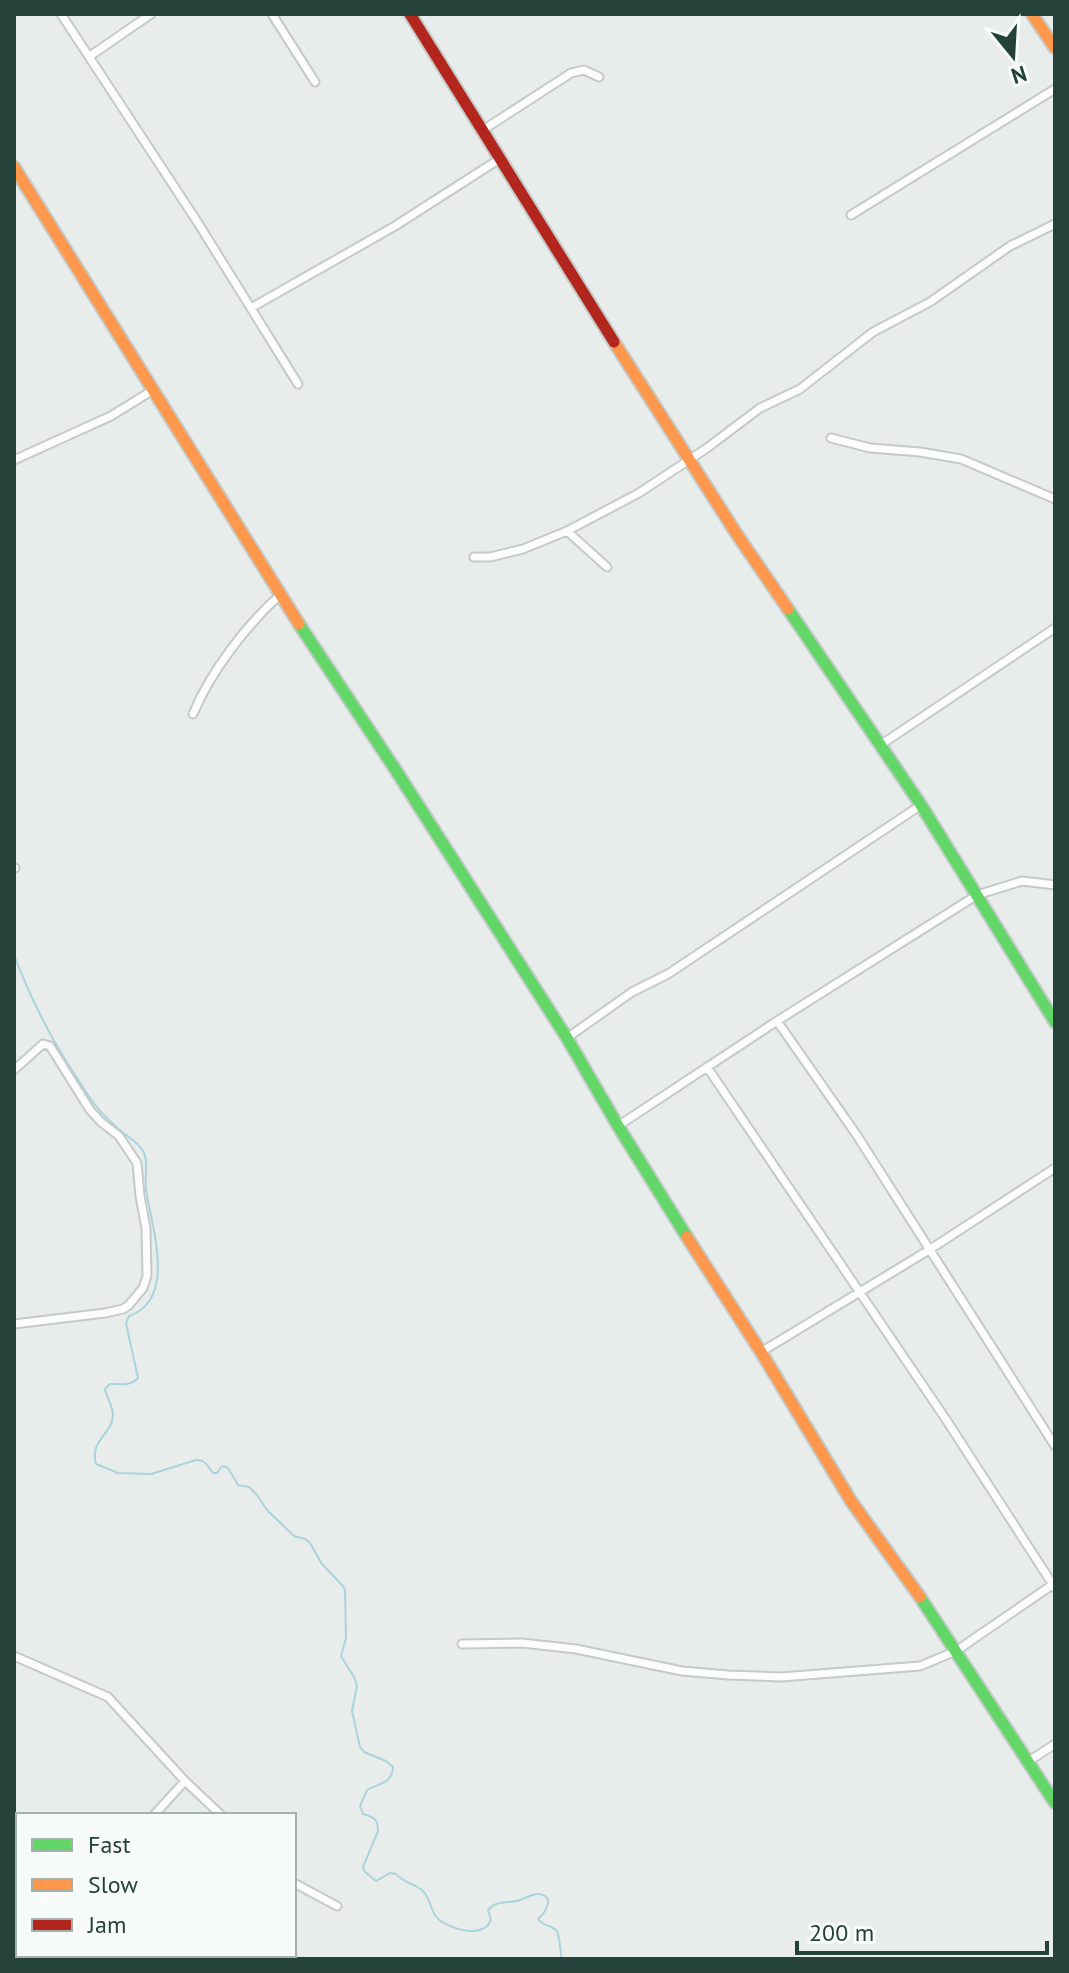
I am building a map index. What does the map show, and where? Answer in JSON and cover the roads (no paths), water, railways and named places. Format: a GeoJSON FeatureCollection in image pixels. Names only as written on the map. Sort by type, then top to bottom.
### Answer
{"type":"FeatureCollection","features":[{"type":"Feature","properties":{"kind":"street"},"geometry":{"type":"LineString","coordinates":[[61,14],[198,223],[298,384]]}},
{"type":"Feature","properties":{"kind":"street"},"geometry":{"type":"LineString","coordinates":[[90,56],[151,14]]}},
{"type":"Feature","properties":{"kind":"street"},"geometry":{"type":"LineString","coordinates":[[272,14],[315,82]]}},
{"type":"Feature","properties":{"kind":"street"},"geometry":{"type":"LineString","coordinates":[[410,14],[576,283],[738,536],[921,805],[1055,1022]]}},
{"type":"Feature","properties":{"kind":"street"},"geometry":{"type":"LineString","coordinates":[[1032,14],[1055,48]]}},
{"type":"Feature","properties":{"kind":"street"},"geometry":{"type":"LineString","coordinates":[[483,130],[571,73],[584,70],[599,77]]}},
{"type":"Feature","properties":{"kind":"street"},"geometry":{"type":"LineString","coordinates":[[851,215],[1055,89]]}},
{"type":"Feature","properties":{"kind":"street"},"geometry":{"type":"LineString","coordinates":[[251,308],[395,226],[501,158]]}},
{"type":"Feature","properties":{"kind":"street"},"geometry":{"type":"LineString","coordinates":[[14,167],[280,595],[567,1038],[618,1126],[848,1496],[956,1651],[1055,1803]]}},
{"type":"Feature","properties":{"kind":"street"},"geometry":{"type":"LineString","coordinates":[[474,557],[490,557],[523,549],[567,531],[639,493],[760,408],[800,389],[873,332],[930,302],[1010,246],[1055,224]]}},
{"type":"Feature","properties":{"kind":"street"},"geometry":{"type":"LineString","coordinates":[[14,460],[111,416],[153,390]]}},
{"type":"Feature","properties":{"kind":"street"},"geometry":{"type":"LineString","coordinates":[[831,438],[870,448],[961,459],[1055,499]]}},
{"type":"Feature","properties":{"kind":"street"},"geometry":{"type":"LineString","coordinates":[[567,531],[607,567]]}},
{"type":"Feature","properties":{"kind":"street"},"geometry":{"type":"LineString","coordinates":[[193,714],[210,680],[259,613],[280,595]]}},
{"type":"Feature","properties":{"kind":"street"},"geometry":{"type":"LineString","coordinates":[[879,746],[1055,628]]}},
{"type":"Feature","properties":{"kind":"street"},"geometry":{"type":"LineString","coordinates":[[567,1038],[628,994],[668,974],[921,805]]}},
{"type":"Feature","properties":{"kind":"street"},"geometry":{"type":"LineString","coordinates":[[618,1126],[977,895],[1022,881],[1055,885]]}},
{"type":"Feature","properties":{"kind":"street"},"geometry":{"type":"LineString","coordinates":[[777,1021],[856,1134],[1055,1446]]}},
{"type":"Feature","properties":{"kind":"street"},"geometry":{"type":"LineString","coordinates":[[14,1070],[43,1044],[50,1046],[90,1110],[119,1136],[136,1159],[146,1228],[147,1276],[143,1288],[123,1309],[14,1324]]}},
{"type":"Feature","properties":{"kind":"street"},"geometry":{"type":"LineString","coordinates":[[462,1644],[522,1643],[576,1649],[682,1671],[781,1677],[920,1666],[956,1651],[1054,1585],[707,1067]]}},
{"type":"Feature","properties":{"kind":"street"},"geometry":{"type":"LineString","coordinates":[[761,1352],[929,1250],[1055,1168]]}},
{"type":"Feature","properties":{"kind":"street"},"geometry":{"type":"LineString","coordinates":[[14,1656],[105,1695],[219,1813]]}},
{"type":"Feature","properties":{"kind":"street"},"geometry":{"type":"LineString","coordinates":[[1029,1761],[1055,1744]]}},
{"type":"Feature","properties":{"kind":"street"},"geometry":{"type":"LineString","coordinates":[[156,1813],[185,1781]]}},
{"type":"Feature","properties":{"kind":"street"},"geometry":{"type":"LineString","coordinates":[[296,1884],[337,1906]]}},
{"type":"Feature","properties":{"kind":"waterway"},"geometry":{"type":"LineString","coordinates":[[14,955],[41,1017],[66,1060],[96,1106],[140,1146],[146,1161],[146,1189],[158,1260],[157,1278],[153,1294],[144,1307],[129,1316],[126,1323],[138,1378],[129,1383],[110,1384],[105,1389],[113,1415],[112,1422],[98,1443],[96,1464],[118,1473],[151,1474],[196,1460],[205,1462],[213,1473],[224,1466],[238,1485],[249,1487],[294,1536],[310,1543],[322,1564],[345,1590],[346,1638],[341,1656],[357,1686],[352,1711],[360,1747],[393,1767],[387,1780],[367,1790],[360,1806],[363,1814],[375,1819],[378,1827],[364,1871],[376,1881],[390,1873],[396,1874],[423,1891],[439,1919],[464,1930],[477,1931],[487,1927],[491,1920],[488,1910],[494,1905],[534,1894],[544,1895],[548,1905],[538,1919],[557,1932],[562,1959]]}}]}
